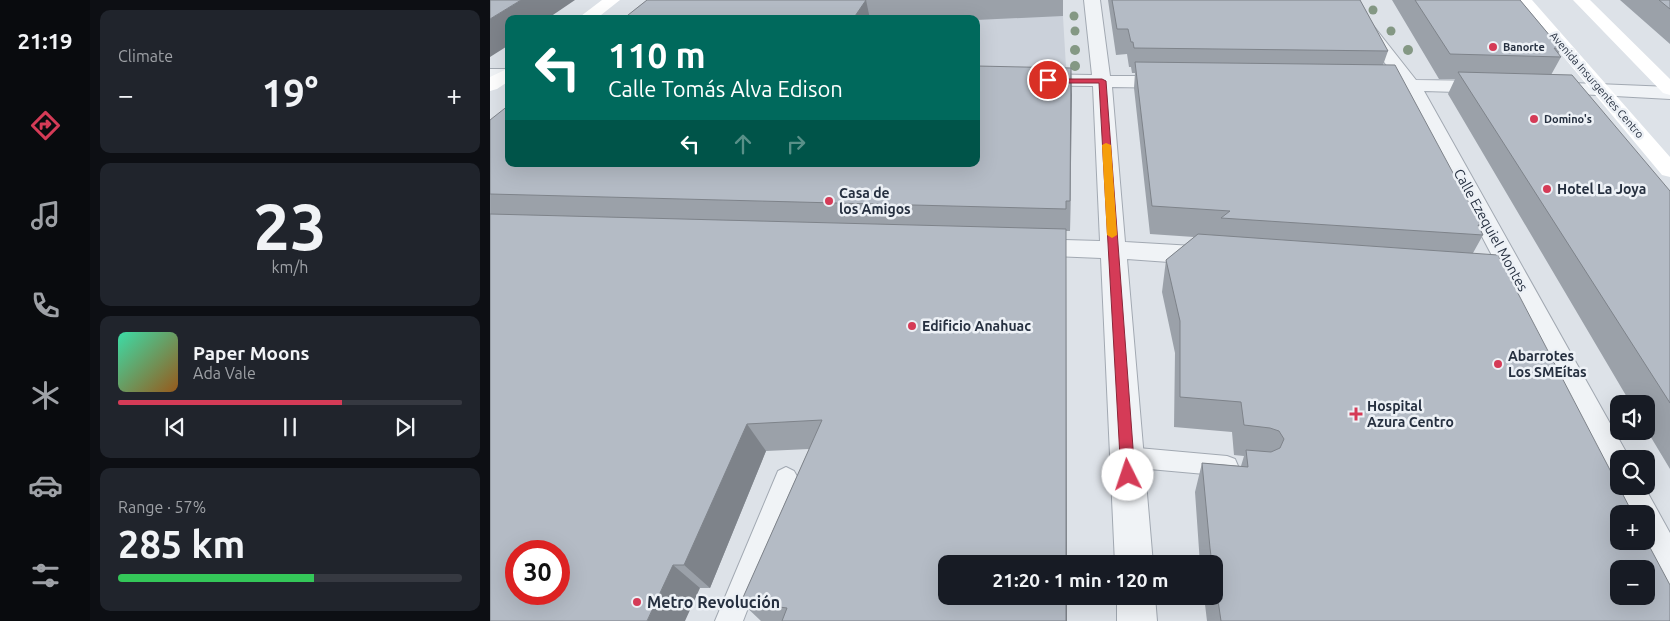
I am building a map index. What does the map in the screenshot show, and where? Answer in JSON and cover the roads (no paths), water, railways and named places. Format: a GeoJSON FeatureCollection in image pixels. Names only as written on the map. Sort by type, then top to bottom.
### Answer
{"type":"FeatureCollection","features":[{"type":"Feature","properties":{"kind":"main road"},"geometry":{"type":"LineString","coordinates":[[591,15],[612,0]]}},
{"type":"Feature","properties":{"kind":"main road","name":"Avenida Insurgentes Centro"},"geometry":{"type":"LineString","coordinates":[[1524,0],[1670,170]]}},
{"type":"Feature","properties":{"kind":"main road"},"geometry":{"type":"LineString","coordinates":[[1581,0],[1670,91]]}},
{"type":"Feature","properties":{"kind":"main road"},"geometry":{"type":"LineString","coordinates":[[490,85],[504,73]]}},
{"type":"Feature","properties":{"kind":"street"},"geometry":{"type":"LineString","coordinates":[[1092,0],[1102,81],[1133,555]]}},
{"type":"Feature","properties":{"kind":"street","name":"Calle Ezequiel Montes"},"geometry":{"type":"LineString","coordinates":[[1345,0],[1411,85],[1517,278],[1610,455]]}},
{"type":"Feature","properties":{"kind":"street"},"geometry":{"type":"LineString","coordinates":[[980,79],[1186,82]]}},
{"type":"Feature","properties":{"kind":"street"},"geometry":{"type":"LineString","coordinates":[[1353,84],[1507,87]]}},
{"type":"Feature","properties":{"kind":"street"},"geometry":{"type":"LineString","coordinates":[[1526,88],[1670,91]]}},
{"type":"Feature","properties":{"kind":"street"},"geometry":{"type":"LineString","coordinates":[[1007,246],[1113,250],[1232,258]]}},
{"type":"Feature","properties":{"kind":"street"},"geometry":{"type":"LineString","coordinates":[[1450,273],[1517,278]]}},
{"type":"Feature","properties":{"kind":"street"},"geometry":{"type":"LineString","coordinates":[[1655,542],[1670,571]]}},
{"type":"Feature","properties":{"kind":"street"},"geometry":{"type":"LineString","coordinates":[[1136,605],[1137,621]]}},
{"type":"Feature","properties":{"kind":"lane"},"geometry":{"type":"LineString","coordinates":[[1127,457],[1249,468]]}},
{"type":"Feature","properties":{"kind":"lane"},"geometry":{"type":"LineString","coordinates":[[729,621],[786,478]]}},
{"type":"Feature","properties":{"kind":"place","name":"Banorte"},"geometry":{"type":"Point","coordinates":[1493,47]}},
{"type":"Feature","properties":{"kind":"place","name":"Domino's"},"geometry":{"type":"Point","coordinates":[1534,119]}},
{"type":"Feature","properties":{"kind":"place","name":"Hotel La Joya"},"geometry":{"type":"Point","coordinates":[1547,189]}},
{"type":"Feature","properties":{"kind":"place","name":"Casa de los Amigos"},"geometry":{"type":"Point","coordinates":[829,201]}},
{"type":"Feature","properties":{"kind":"place","name":"Edificio Anahuac"},"geometry":{"type":"Point","coordinates":[912,326]}},
{"type":"Feature","properties":{"kind":"place","name":"Abarrotes Los SMEítas"},"geometry":{"type":"Point","coordinates":[1498,364]}},
{"type":"Feature","properties":{"kind":"place","name":"Hospital Azura Centro"},"geometry":{"type":"Point","coordinates":[1356,414]}},
{"type":"Feature","properties":{"kind":"place","name":"Metro Revolución"},"geometry":{"type":"Point","coordinates":[637,602]}}]}
